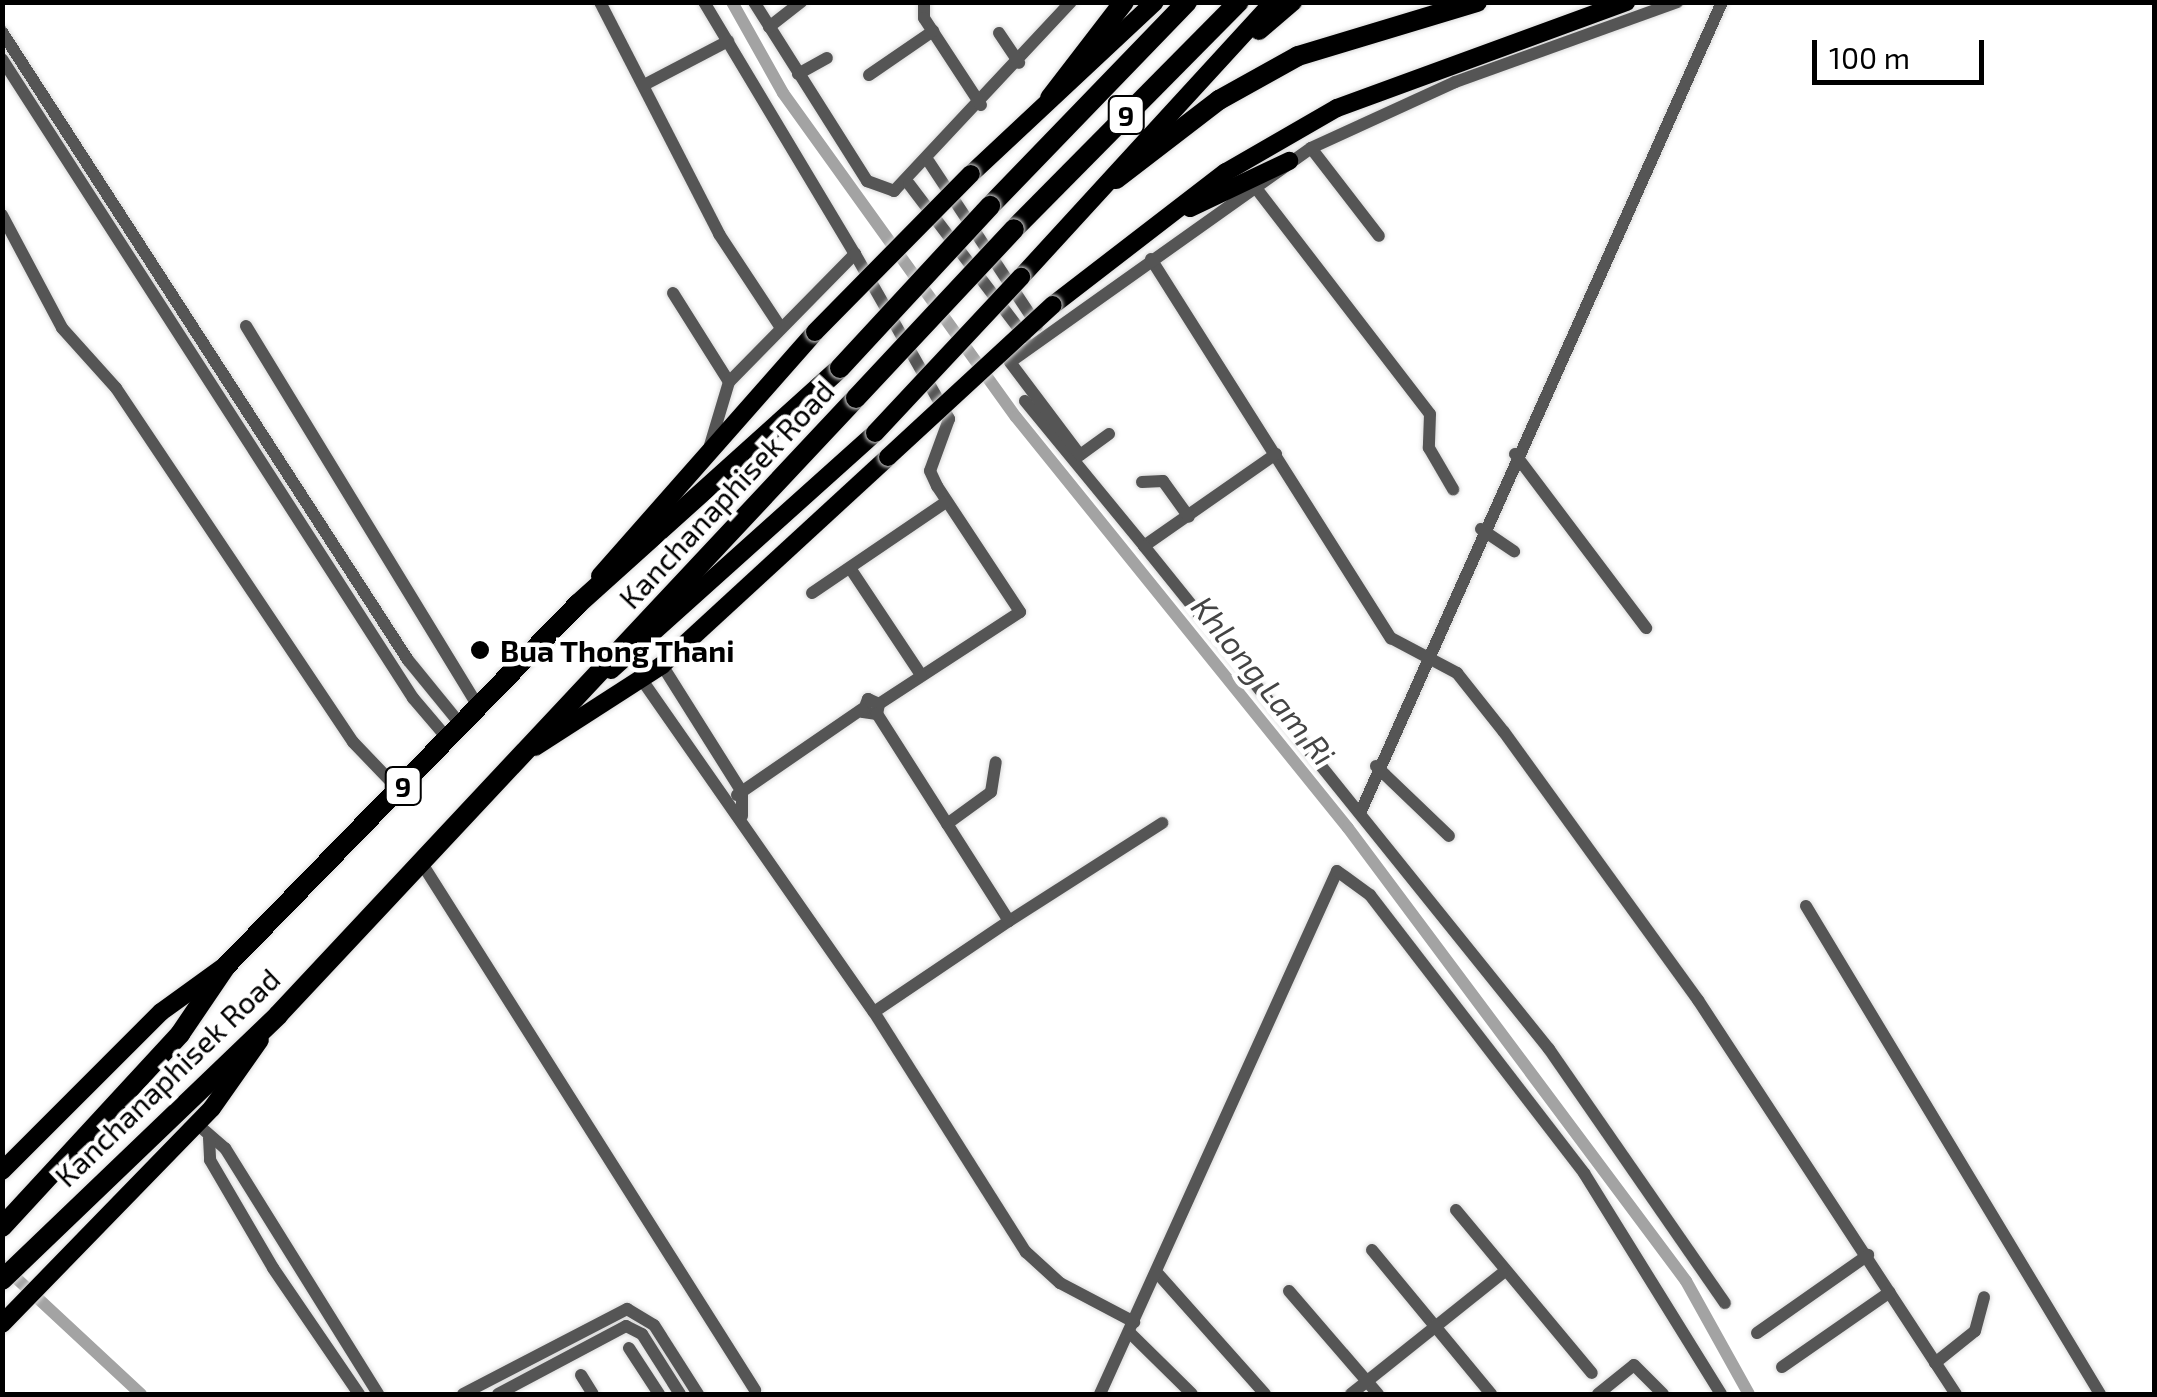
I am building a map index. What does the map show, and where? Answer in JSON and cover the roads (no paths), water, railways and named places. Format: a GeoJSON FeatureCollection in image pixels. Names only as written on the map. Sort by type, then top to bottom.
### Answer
{"type":"FeatureCollection","features":[{"type":"Feature","properties":{"kind":"highway"},"geometry":{"type":"LineString","coordinates":[[1050,98],[1124,2]]}},
{"type":"Feature","properties":{"kind":"highway","name":"Kanchanaphisek Road"},"geometry":{"type":"LineString","coordinates":[[2,1227],[180,1034],[226,966],[578,604],[840,368],[1187,2]]}},
{"type":"Feature","properties":{"kind":"highway","name":"Kanchanaphisek Road"},"geometry":{"type":"LineString","coordinates":[[2,1280],[278,1015],[600,679],[717,539],[1014,229],[1239,2]]}},
{"type":"Feature","properties":{"kind":"highway"},"geometry":{"type":"LineString","coordinates":[[1116,180],[1219,100],[1298,56],[1477,2]]}},
{"type":"Feature","properties":{"kind":"main road"},"geometry":{"type":"LineString","coordinates":[[578,604],[815,332],[971,174],[1155,2]]}},
{"type":"Feature","properties":{"kind":"main road"},"geometry":{"type":"LineString","coordinates":[[600,679],[875,433],[1116,180],[1273,2]]}},
{"type":"Feature","properties":{"kind":"main road"},"geometry":{"type":"LineString","coordinates":[[1230,51],[1293,2]]}},
{"type":"Feature","properties":{"kind":"main road"},"geometry":{"type":"LineString","coordinates":[[535,747],[662,665],[1052,305],[1144,230],[1252,155],[1416,73],[1589,2]]}},
{"type":"Feature","properties":{"kind":"main road"},"geometry":{"type":"LineString","coordinates":[[1416,73],[1626,2]]}},
{"type":"Feature","properties":{"kind":"main road"},"geometry":{"type":"LineString","coordinates":[[1144,230],[1288,160]]}},
{"type":"Feature","properties":{"kind":"main road"},"geometry":{"type":"LineString","coordinates":[[2,1171],[160,1012],[226,966]]}},
{"type":"Feature","properties":{"kind":"main road"},"geometry":{"type":"LineString","coordinates":[[6,1321],[203,1131],[278,1015]]}},
{"type":"Feature","properties":{"kind":"street"},"geometry":{"type":"LineString","coordinates":[[600,2],[719,234],[779,326]]}},
{"type":"Feature","properties":{"kind":"street"},"geometry":{"type":"LineString","coordinates":[[704,2],[949,418],[930,471],[946,502],[1020,612],[920,675],[878,709],[862,709],[723,805]]}},
{"type":"Feature","properties":{"kind":"street"},"geometry":{"type":"LineString","coordinates":[[754,2],[866,180],[884,191],[908,184],[1070,2]]}},
{"type":"Feature","properties":{"kind":"street"},"geometry":{"type":"LineString","coordinates":[[769,27],[801,2]]}},
{"type":"Feature","properties":{"kind":"street"},"geometry":{"type":"LineString","coordinates":[[924,2],[933,31],[981,105]]}},
{"type":"Feature","properties":{"kind":"street"},"geometry":{"type":"LineString","coordinates":[[1109,434],[1087,456],[1076,450],[1008,366],[1151,259],[1259,192],[1288,160],[1310,148],[1455,82],[1677,2]]}},
{"type":"Feature","properties":{"kind":"street"},"geometry":{"type":"LineString","coordinates":[[1361,810],[1376,766],[1489,534],[1515,454],[1722,2]]}},
{"type":"Feature","properties":{"kind":"street"},"geometry":{"type":"LineString","coordinates":[[869,75],[933,31]]}},
{"type":"Feature","properties":{"kind":"street"},"geometry":{"type":"LineString","coordinates":[[2,32],[455,732]]}},
{"type":"Feature","properties":{"kind":"street"},"geometry":{"type":"LineString","coordinates":[[1000,34],[1019,63]]}},
{"type":"Feature","properties":{"kind":"street"},"geometry":{"type":"LineString","coordinates":[[644,85],[728,41]]}},
{"type":"Feature","properties":{"kind":"street"},"geometry":{"type":"LineString","coordinates":[[798,74],[827,58]]}},
{"type":"Feature","properties":{"kind":"street"},"geometry":{"type":"LineString","coordinates":[[2,59],[413,698],[455,732]]}},
{"type":"Feature","properties":{"kind":"street"},"geometry":{"type":"LineString","coordinates":[[1310,148],[1379,236]]}},
{"type":"Feature","properties":{"kind":"street"},"geometry":{"type":"LineString","coordinates":[[929,162],[1044,336]]}},
{"type":"Feature","properties":{"kind":"street"},"geometry":{"type":"LineString","coordinates":[[908,184],[1031,346]]}},
{"type":"Feature","properties":{"kind":"street"},"geometry":{"type":"LineString","coordinates":[[1259,192],[1430,414],[1429,448],[1454,489]]}},
{"type":"Feature","properties":{"kind":"street"},"geometry":{"type":"LineString","coordinates":[[2,215],[62,328],[107,376],[352,742],[399,790]]}},
{"type":"Feature","properties":{"kind":"street"},"geometry":{"type":"LineString","coordinates":[[708,454],[729,382],[849,244]]}},
{"type":"Feature","properties":{"kind":"street"},"geometry":{"type":"LineString","coordinates":[[1151,259],[1391,638],[1447,667],[1630,901],[1868,1255],[1956,1394]]}},
{"type":"Feature","properties":{"kind":"street"},"geometry":{"type":"LineString","coordinates":[[673,293],[729,382]]}},
{"type":"Feature","properties":{"kind":"street"},"geometry":{"type":"LineString","coordinates":[[246,326],[479,708]]}},
{"type":"Feature","properties":{"kind":"street"},"geometry":{"type":"LineString","coordinates":[[1024,401],[1361,810],[1549,1049],[1725,1304]]}},
{"type":"Feature","properties":{"kind":"street"},"geometry":{"type":"LineString","coordinates":[[1144,546],[1276,454]]}},
{"type":"Feature","properties":{"kind":"street"},"geometry":{"type":"LineString","coordinates":[[1515,454],[1646,628]]}},
{"type":"Feature","properties":{"kind":"street"},"geometry":{"type":"LineString","coordinates":[[1142,482],[1163,481],[1189,517]]}},
{"type":"Feature","properties":{"kind":"street"},"geometry":{"type":"LineString","coordinates":[[812,593],[946,502]]}},
{"type":"Feature","properties":{"kind":"street"},"geometry":{"type":"LineString","coordinates":[[1489,534],[1514,551]]}},
{"type":"Feature","properties":{"kind":"street"},"geometry":{"type":"LineString","coordinates":[[850,568],[920,675]]}},
{"type":"Feature","properties":{"kind":"street"},"geometry":{"type":"LineString","coordinates":[[662,665],[742,792],[742,816]]}},
{"type":"Feature","properties":{"kind":"street"},"geometry":{"type":"LineString","coordinates":[[642,680],[723,805],[742,816],[874,1012],[1026,1252],[1060,1283],[1132,1327],[1192,1394]]}},
{"type":"Feature","properties":{"kind":"street"},"geometry":{"type":"LineString","coordinates":[[878,709],[1009,921]]}},
{"type":"Feature","properties":{"kind":"street"},"geometry":{"type":"LineString","coordinates":[[689,752],[708,738]]}},
{"type":"Feature","properties":{"kind":"street"},"geometry":{"type":"LineString","coordinates":[[946,824],[991,792],[996,762]]}},
{"type":"Feature","properties":{"kind":"street"},"geometry":{"type":"LineString","coordinates":[[1376,766],[1450,836]]}},
{"type":"Feature","properties":{"kind":"street"},"geometry":{"type":"LineString","coordinates":[[874,1012],[1162,823]]}},
{"type":"Feature","properties":{"kind":"street"},"geometry":{"type":"LineString","coordinates":[[421,862],[756,1390]]}},
{"type":"Feature","properties":{"kind":"street"},"geometry":{"type":"LineString","coordinates":[[1100,1394],[1159,1275],[1337,871],[1370,895],[1584,1173],[1721,1394]]}},
{"type":"Feature","properties":{"kind":"street"},"geometry":{"type":"LineString","coordinates":[[1806,906],[2100,1394]]}},
{"type":"Feature","properties":{"kind":"street"},"geometry":{"type":"LineString","coordinates":[[203,1131],[245,1180],[298,1276],[378,1394]]}},
{"type":"Feature","properties":{"kind":"street"},"geometry":{"type":"LineString","coordinates":[[203,1131],[210,1160],[285,1286],[359,1394]]}},
{"type":"Feature","properties":{"kind":"street"},"geometry":{"type":"LineString","coordinates":[[231,1190],[245,1180]]}},
{"type":"Feature","properties":{"kind":"street"},"geometry":{"type":"LineString","coordinates":[[1456,1210],[1592,1373]]}},
{"type":"Feature","properties":{"kind":"street"},"geometry":{"type":"LineString","coordinates":[[1372,1250],[1492,1394]]}},
{"type":"Feature","properties":{"kind":"street"},"geometry":{"type":"LineString","coordinates":[[1756,1333],[1868,1255]]}},
{"type":"Feature","properties":{"kind":"street"},"geometry":{"type":"LineString","coordinates":[[1351,1394],[1506,1272]]}},
{"type":"Feature","properties":{"kind":"street"},"geometry":{"type":"LineString","coordinates":[[1159,1275],[1265,1394]]}},
{"type":"Feature","properties":{"kind":"street"},"geometry":{"type":"LineString","coordinates":[[285,1286],[298,1276]]}},
{"type":"Feature","properties":{"kind":"street"},"geometry":{"type":"LineString","coordinates":[[1289,1291],[1378,1394]]}},
{"type":"Feature","properties":{"kind":"street"},"geometry":{"type":"LineString","coordinates":[[1782,1367],[1890,1292]]}},
{"type":"Feature","properties":{"kind":"street"},"geometry":{"type":"LineString","coordinates":[[1935,1363],[1975,1331],[1984,1296]]}},
{"type":"Feature","properties":{"kind":"street"},"geometry":{"type":"LineString","coordinates":[[463,1394],[627,1309],[654,1326],[698,1394]]}},
{"type":"Feature","properties":{"kind":"street"},"geometry":{"type":"LineString","coordinates":[[498,1394],[626,1326],[642,1334],[680,1394]]}},
{"type":"Feature","properties":{"kind":"street"},"geometry":{"type":"LineString","coordinates":[[629,1348],[659,1394]]}},
{"type":"Feature","properties":{"kind":"street"},"geometry":{"type":"LineString","coordinates":[[1598,1394],[1634,1365],[1664,1394]]}},
{"type":"Feature","properties":{"kind":"street"},"geometry":{"type":"LineString","coordinates":[[580,1374],[593,1394]]}},
{"type":"Feature","properties":{"kind":"waterway","name":"Khlong Lam Ri"},"geometry":{"type":"LineString","coordinates":[[732,2],[783,93],[1016,417],[1348,828],[1686,1281],[1749,1394]]}},
{"type":"Feature","properties":{"kind":"waterway"},"geometry":{"type":"LineString","coordinates":[[2,1265],[141,1394]]}},
{"type":"Feature","properties":{"kind":"place","name":"Bua Thong Thani"},"geometry":{"type":"Point","coordinates":[480,650]}}]}
